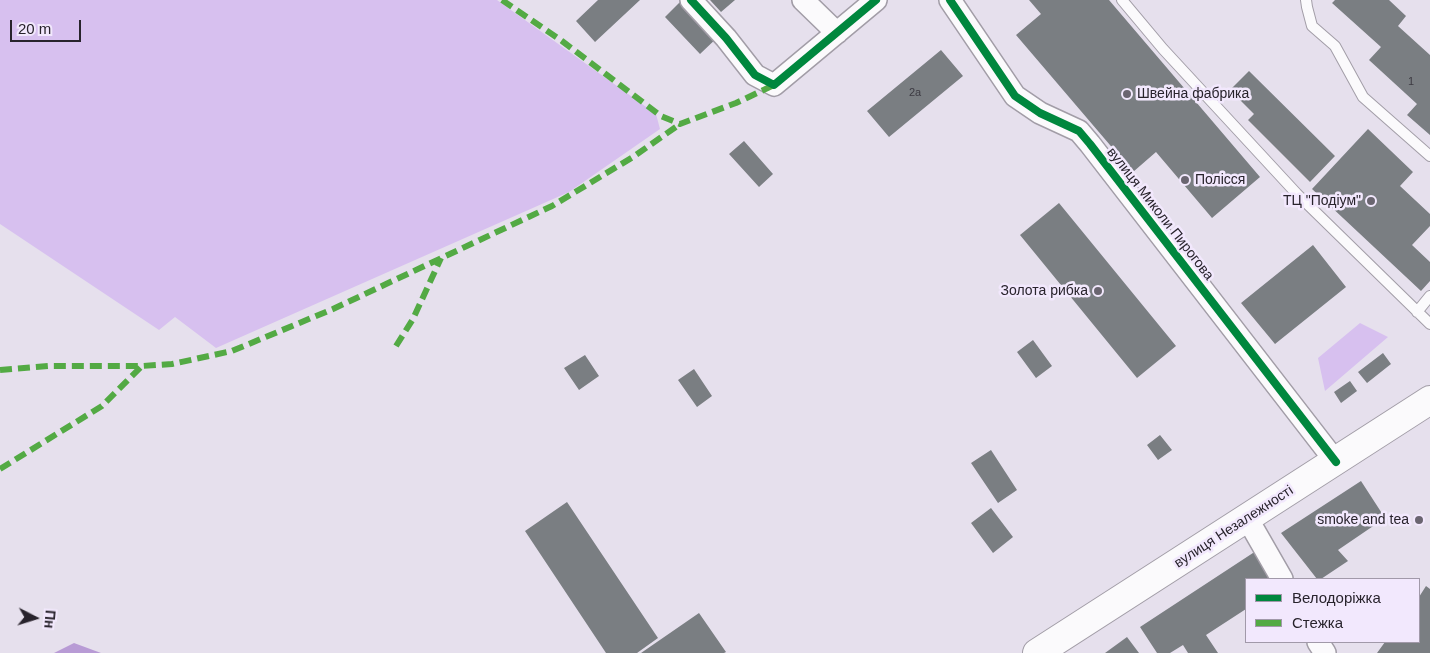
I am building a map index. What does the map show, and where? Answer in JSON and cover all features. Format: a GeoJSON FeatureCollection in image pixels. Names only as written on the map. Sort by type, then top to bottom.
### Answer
{"type":"FeatureCollection","features":[{"type":"Feature","properties":{"kind":"main road","name":"вулиця Незалежності"},"geometry":{"type":"LineString","coordinates":[[1037,653],[1430,400]]}},
{"type":"Feature","properties":{"kind":"street"},"geometry":{"type":"LineString","coordinates":[[691,0],[726,38],[754,75],[774,85],[876,0]]}},
{"type":"Feature","properties":{"kind":"street"},"geometry":{"type":"LineString","coordinates":[[804,0],[837,33]]}},
{"type":"Feature","properties":{"kind":"street","name":"вулиця Миколи Пирогова"},"geometry":{"type":"LineString","coordinates":[[950,0],[1015,96],[1040,113],[1079,132],[1090,144],[1336,462]]}},
{"type":"Feature","properties":{"kind":"street"},"geometry":{"type":"LineString","coordinates":[[1247,518],[1281,578]]}},
{"type":"Feature","properties":{"kind":"lane"},"geometry":{"type":"LineString","coordinates":[[1122,0],[1163,49],[1297,194],[1430,324]]}},
{"type":"Feature","properties":{"kind":"lane"},"geometry":{"type":"LineString","coordinates":[[1306,0],[1306,8],[1312,26],[1335,46],[1362,97],[1430,156]]}},
{"type":"Feature","properties":{"kind":"lane"},"geometry":{"type":"LineString","coordinates":[[1418,312],[1430,296]]}},
{"type":"Feature","properties":{"kind":"shaded area"},"geometry":{"type":"Polygon","coordinates":[[[0,0],[497,0],[656,114],[660,129],[569,192],[216,348],[175,317],[159,330],[0,224],[0,0]]]}},
{"type":"Feature","properties":{"kind":"shaded area"},"geometry":{"type":"Polygon","coordinates":[[[1360,323],[1388,337],[1325,391],[1318,358],[1360,323]]]}},
{"type":"Feature","properties":{"kind":"shaded area"},"geometry":{"type":"Polygon","coordinates":[[[74,643],[101,653],[54,653],[74,643]]]}},
{"type":"Feature","properties":{"kind":"building"},"geometry":{"type":"Polygon","coordinates":[[[598,0],[640,0],[595,42],[576,21],[598,0]]]}},
{"type":"Feature","properties":{"kind":"building"},"geometry":{"type":"Polygon","coordinates":[[[682,0],[720,35],[700,54],[665,17],[682,0]]]}},
{"type":"Feature","properties":{"kind":"building"},"geometry":{"type":"Polygon","coordinates":[[[710,0],[735,0],[721,12],[710,0]]]}},
{"type":"Feature","properties":{"kind":"building","name":"Швейна фабрика"},"geometry":{"type":"Polygon","coordinates":[[[1029,0],[1109,0],[1260,177],[1212,218],[1156,152],[1133,172],[1016,35],[1041,14],[1029,0]]]}},
{"type":"Feature","properties":{"kind":"building"},"geometry":{"type":"Polygon","coordinates":[[[1335,0],[1389,0],[1406,16],[1398,26],[1430,55],[1430,135],[1407,115],[1417,104],[1369,60],[1381,47],[1332,3],[1335,0]]]}},
{"type":"Feature","properties":{"kind":"building"},"geometry":{"type":"Polygon","coordinates":[[[941,50],[963,76],[889,137],[867,111],[941,50]]]}},
{"type":"Feature","properties":{"kind":"building"},"geometry":{"type":"Polygon","coordinates":[[[1249,71],[1335,156],[1310,182],[1248,120],[1254,114],[1230,90],[1249,71]]]}},
{"type":"Feature","properties":{"kind":"building","name":"ТЦ \"Подіум\""},"geometry":{"type":"Polygon","coordinates":[[[1368,129],[1413,172],[1400,186],[1430,214],[1430,226],[1412,245],[1430,262],[1430,281],[1421,291],[1312,189],[1368,129]]]}},
{"type":"Feature","properties":{"kind":"building"},"geometry":{"type":"Polygon","coordinates":[[[744,141],[773,174],[759,187],[729,154],[744,141]]]}},
{"type":"Feature","properties":{"kind":"building","name":"Золота рибка"},"geometry":{"type":"Polygon","coordinates":[[[1059,203],[1176,346],[1137,378],[1020,235],[1059,203]]]}},
{"type":"Feature","properties":{"kind":"building"},"geometry":{"type":"Polygon","coordinates":[[[1313,245],[1346,287],[1275,344],[1241,303],[1313,245]]]}},
{"type":"Feature","properties":{"kind":"building"},"geometry":{"type":"Polygon","coordinates":[[[1033,340],[1052,366],[1036,378],[1017,352],[1033,340]]]}},
{"type":"Feature","properties":{"kind":"building"},"geometry":{"type":"Polygon","coordinates":[[[1383,353],[1391,364],[1367,383],[1358,372],[1383,353]]]}},
{"type":"Feature","properties":{"kind":"building"},"geometry":{"type":"Polygon","coordinates":[[[585,355],[599,376],[579,390],[564,368],[585,355]]]}},
{"type":"Feature","properties":{"kind":"building"},"geometry":{"type":"Polygon","coordinates":[[[694,369],[712,396],[697,407],[678,380],[694,369]]]}},
{"type":"Feature","properties":{"kind":"building"},"geometry":{"type":"Polygon","coordinates":[[[1350,381],[1357,391],[1341,403],[1334,392],[1350,381]]]}},
{"type":"Feature","properties":{"kind":"building"},"geometry":{"type":"Polygon","coordinates":[[[1160,435],[1172,450],[1158,460],[1147,445],[1160,435]]]}},
{"type":"Feature","properties":{"kind":"building"},"geometry":{"type":"Polygon","coordinates":[[[991,450],[1017,490],[998,503],[971,463],[991,450]]]}},
{"type":"Feature","properties":{"kind":"building"},"geometry":{"type":"Polygon","coordinates":[[[1361,481],[1385,518],[1338,550],[1348,561],[1322,578],[1316,578],[1281,533],[1361,481]]]}},
{"type":"Feature","properties":{"kind":"building"},"geometry":{"type":"Polygon","coordinates":[[[567,502],[658,638],[637,653],[606,653],[525,531],[567,502]]]}},
{"type":"Feature","properties":{"kind":"building"},"geometry":{"type":"Polygon","coordinates":[[[991,508],[1013,537],[993,553],[971,523],[991,508]]]}},
{"type":"Feature","properties":{"kind":"building"},"geometry":{"type":"Polygon","coordinates":[[[1256,551],[1273,578],[1245,578],[1245,610],[1206,635],[1218,653],[1188,653],[1183,645],[1170,653],[1157,653],[1140,627],[1256,551]]]}},
{"type":"Feature","properties":{"kind":"building"},"geometry":{"type":"Polygon","coordinates":[[[1426,586],[1430,589],[1430,653],[1377,653],[1384,643],[1420,643],[1420,595],[1426,586]]]}},
{"type":"Feature","properties":{"kind":"building"},"geometry":{"type":"Polygon","coordinates":[[[699,613],[726,652],[641,653],[699,613]]]}},
{"type":"Feature","properties":{"kind":"building"},"geometry":{"type":"Polygon","coordinates":[[[1127,637],[1139,653],[1105,653],[1127,637]]]}},
{"type":"Feature","properties":{"kind":"marked path"},"geometry":{"type":"LineString","coordinates":[[502,0],[562,41],[661,116],[680,124],[736,103],[774,85]]}},
{"type":"Feature","properties":{"kind":"marked path"},"geometry":{"type":"LineString","coordinates":[[0,370],[49,366],[142,366],[172,364],[232,351],[333,309],[552,206],[633,157],[680,124]]}},
{"type":"Feature","properties":{"kind":"marked path"},"geometry":{"type":"LineString","coordinates":[[396,346],[413,319],[441,258]]}},
{"type":"Feature","properties":{"kind":"marked path"},"geometry":{"type":"LineString","coordinates":[[0,469],[102,406],[142,366]]}},
{"type":"Feature","properties":{"kind":"cycle path"},"geometry":{"type":"LineString","coordinates":[[691,0],[726,38],[755,75],[774,85],[876,0]]}},
{"type":"Feature","properties":{"kind":"cycle path"},"geometry":{"type":"LineString","coordinates":[[950,0],[1015,96],[1040,113],[1079,131],[1090,144],[1336,462]]}},
{"type":"Feature","properties":{"kind":"place","name":"Швейна фабрика"},"geometry":{"type":"Point","coordinates":[1127,94]}},
{"type":"Feature","properties":{"kind":"place","name":"Полісся"},"geometry":{"type":"Point","coordinates":[1185,180]}},
{"type":"Feature","properties":{"kind":"place","name":"ТЦ \"Подіум\""},"geometry":{"type":"Point","coordinates":[1371,201]}},
{"type":"Feature","properties":{"kind":"place","name":"Золота рибка"},"geometry":{"type":"Point","coordinates":[1098,291]}},
{"type":"Feature","properties":{"kind":"place","name":"smoke and tea"},"geometry":{"type":"Point","coordinates":[1419,520]}}]}
